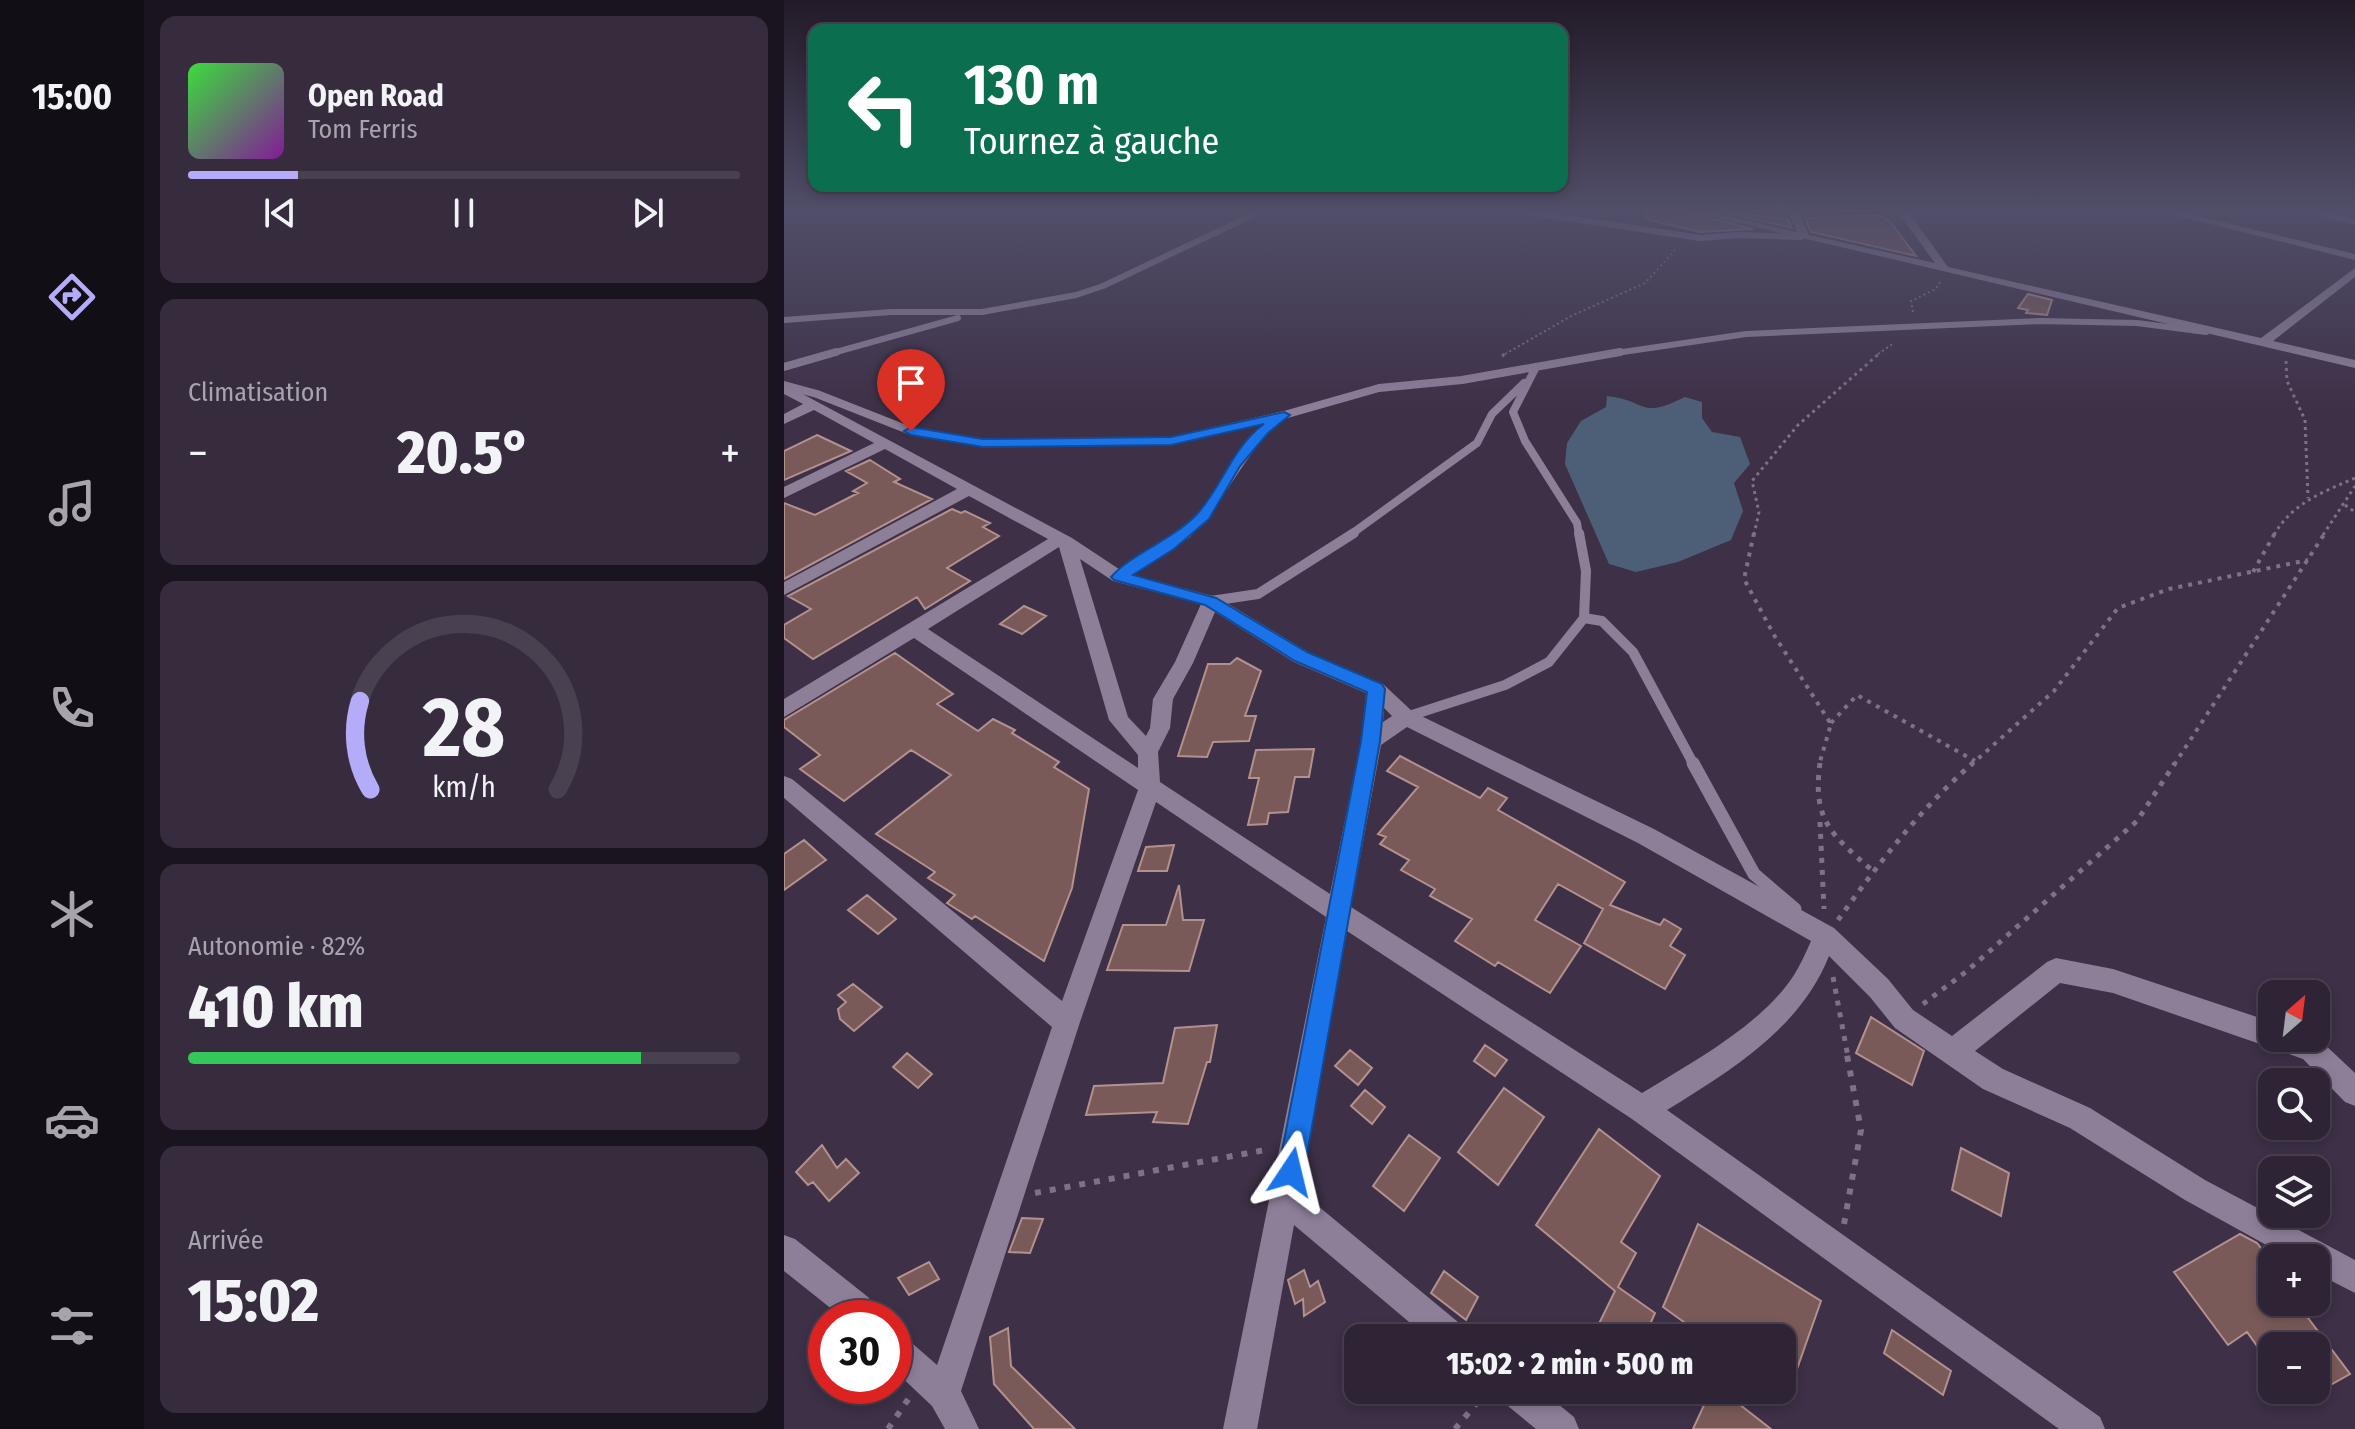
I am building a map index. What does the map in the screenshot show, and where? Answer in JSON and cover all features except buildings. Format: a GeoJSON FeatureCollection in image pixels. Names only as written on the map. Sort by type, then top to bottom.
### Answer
{"type":"FeatureCollection","features":[{"type":"Feature","properties":{"kind":"street"},"geometry":{"type":"LineString","coordinates":[[1979,278],[2355,364]]}},
{"type":"Feature","properties":{"kind":"street"},"geometry":{"type":"LineString","coordinates":[[2263,343],[2346,278]]}},
{"type":"Feature","properties":{"kind":"street"},"geometry":{"type":"LineString","coordinates":[[785,373],[814,404],[1063,540],[1119,577],[1211,601],[1301,657],[1376,689],[1406,717],[1646,836],[1825,936],[1879,988],[1904,1019],[1993,1079],[2080,1118],[2195,1190],[2355,1277]]}},
{"type":"Feature","properties":{"kind":"street"},"geometry":{"type":"LineString","coordinates":[[784,420],[814,404]]}},
{"type":"Feature","properties":{"kind":"street"},"geometry":{"type":"LineString","coordinates":[[784,493],[886,443]]}},
{"type":"Feature","properties":{"kind":"street"},"geometry":{"type":"LineString","coordinates":[[784,589],[969,489]]}},
{"type":"Feature","properties":{"kind":"street"},"geometry":{"type":"LineString","coordinates":[[1063,540],[1119,720],[1148,752]]}},
{"type":"Feature","properties":{"kind":"street"},"geometry":{"type":"LineString","coordinates":[[784,709],[1063,540]]}},
{"type":"Feature","properties":{"kind":"street"},"geometry":{"type":"LineString","coordinates":[[933,1385],[1008,1198],[1150,788],[1148,752],[1160,728],[1163,699],[1184,663],[1211,601]]}},
{"type":"Feature","properties":{"kind":"street"},"geometry":{"type":"LineString","coordinates":[[914,629],[1338,912],[1642,1109],[2088,1429]]}},
{"type":"Feature","properties":{"kind":"street"},"geometry":{"type":"LineString","coordinates":[[1240,1429],[1371,741],[1376,689]]}},
{"type":"Feature","properties":{"kind":"street"},"geometry":{"type":"LineString","coordinates":[[1371,741],[1406,717]]}},
{"type":"Feature","properties":{"kind":"street"},"geometry":{"type":"LineString","coordinates":[[784,785],[1067,1022]]}},
{"type":"Feature","properties":{"kind":"street"},"geometry":{"type":"LineString","coordinates":[[1642,1109],[1689,1080],[1761,1025],[1801,986],[1825,936]]}},
{"type":"Feature","properties":{"kind":"street"},"geometry":{"type":"LineString","coordinates":[[1953,1052],[2056,970],[2113,981],[2258,1030]]}},
{"type":"Feature","properties":{"kind":"street"},"geometry":{"type":"LineString","coordinates":[[2314,1052],[2355,1092]]}},
{"type":"Feature","properties":{"kind":"street"},"geometry":{"type":"LineString","coordinates":[[1286,1199],[1436,1324]]}},
{"type":"Feature","properties":{"kind":"street"},"geometry":{"type":"LineString","coordinates":[[784,1250],[799,1266],[849,1300]]}},
{"type":"Feature","properties":{"kind":"street"},"geometry":{"type":"LineString","coordinates":[[912,1365],[959,1413],[962,1429]]}},
{"type":"Feature","properties":{"kind":"street"},"geometry":{"type":"LineString","coordinates":[[1532,1404],[1562,1429]]}},
{"type":"Feature","properties":{"kind":"lane"},"geometry":{"type":"LineString","coordinates":[[785,373],[982,312],[1076,295],[1121,278]]}},
{"type":"Feature","properties":{"kind":"lane"},"geometry":{"type":"LineString","coordinates":[[784,320],[891,312],[982,312]]}},
{"type":"Feature","properties":{"kind":"lane"},"geometry":{"type":"LineString","coordinates":[[785,373],[817,394],[911,431],[983,443],[1171,441],[1284,415],[1379,388],[1534,372],[1746,334],[2010,321],[2092,321],[2220,333]]}},
{"type":"Feature","properties":{"kind":"lane"},"geometry":{"type":"LineString","coordinates":[[1211,601],[1258,594],[1372,521],[1477,443],[1492,414],[1534,372]]}},
{"type":"Feature","properties":{"kind":"lane"},"geometry":{"type":"LineString","coordinates":[[1406,717],[1505,685],[1549,662],[1584,618],[1586,571],[1577,523],[1525,441],[1513,412],[1534,372]]}},
{"type":"Feature","properties":{"kind":"lane"},"geometry":{"type":"LineString","coordinates":[[1119,577],[1169,545],[1204,516],[1234,465],[1263,430],[1284,415]]}},
{"type":"Feature","properties":{"kind":"lane"},"geometry":{"type":"LineString","coordinates":[[1584,618],[1602,621],[1633,652],[1754,874],[1825,936]]}},
{"type":"Feature","properties":{"kind":"path"},"geometry":{"type":"LineString","coordinates":[[1503,356],[1571,316],[1645,283],[1650,278]]}},
{"type":"Feature","properties":{"kind":"path"},"geometry":{"type":"LineString","coordinates":[[1831,724],[1774,635],[1744,579],[1759,512],[1752,481],[1767,458],[1862,365],[1910,333],[1914,318],[1911,301],[1936,289],[1941,278]]}},
{"type":"Feature","properties":{"kind":"path"},"geometry":{"type":"LineString","coordinates":[[2286,349],[2287,381],[2305,420],[2308,498]]}},
{"type":"Feature","properties":{"kind":"path"},"geometry":{"type":"LineString","coordinates":[[2253,572],[2281,522],[2308,498],[2355,478]]}},
{"type":"Feature","properties":{"kind":"path"},"geometry":{"type":"LineString","coordinates":[[1904,1019],[1967,971],[2137,821],[2355,486]]}},
{"type":"Feature","properties":{"kind":"path"},"geometry":{"type":"LineString","coordinates":[[2345,505],[2355,512]]}},
{"type":"Feature","properties":{"kind":"path"},"geometry":{"type":"LineString","coordinates":[[1825,936],[1933,798],[2054,691],[2118,608],[2169,589],[2308,560]]}},
{"type":"Feature","properties":{"kind":"path"},"geometry":{"type":"LineString","coordinates":[[1840,1250],[1861,1130],[1825,936],[1820,819],[1815,800],[1822,753],[1830,736],[1831,724],[1857,695],[1975,761]]}},
{"type":"Feature","properties":{"kind":"path"},"geometry":{"type":"LineString","coordinates":[[1820,819],[1873,871]]}},
{"type":"Feature","properties":{"kind":"path"},"geometry":{"type":"LineString","coordinates":[[1008,1198],[1296,1144]]}},
{"type":"Feature","properties":{"kind":"path"},"geometry":{"type":"LineString","coordinates":[[888,1429],[933,1385]]}},
{"type":"Feature","properties":{"kind":"path"},"geometry":{"type":"LineString","coordinates":[[1455,1429],[1476,1404]]}},
{"type":"Feature","properties":{"kind":"water"},"geometry":{"type":"Polygon","coordinates":[[[1607,396],[1651,408],[1685,397],[1702,402],[1702,418],[1712,432],[1740,437],[1750,464],[1734,483],[1743,511],[1731,540],[1678,562],[1636,572],[1609,564],[1565,464],[1567,443],[1581,421],[1606,407],[1607,396]]]}},
{"type":"Feature","properties":{"kind":"route"},"geometry":{"type":"LineString","coordinates":[[911,431],[983,443],[1171,441],[1284,415],[1263,430],[1234,465],[1204,516],[1169,545],[1119,577],[1211,601],[1301,657],[1376,689],[1371,741],[1291,1172]]}}]}
